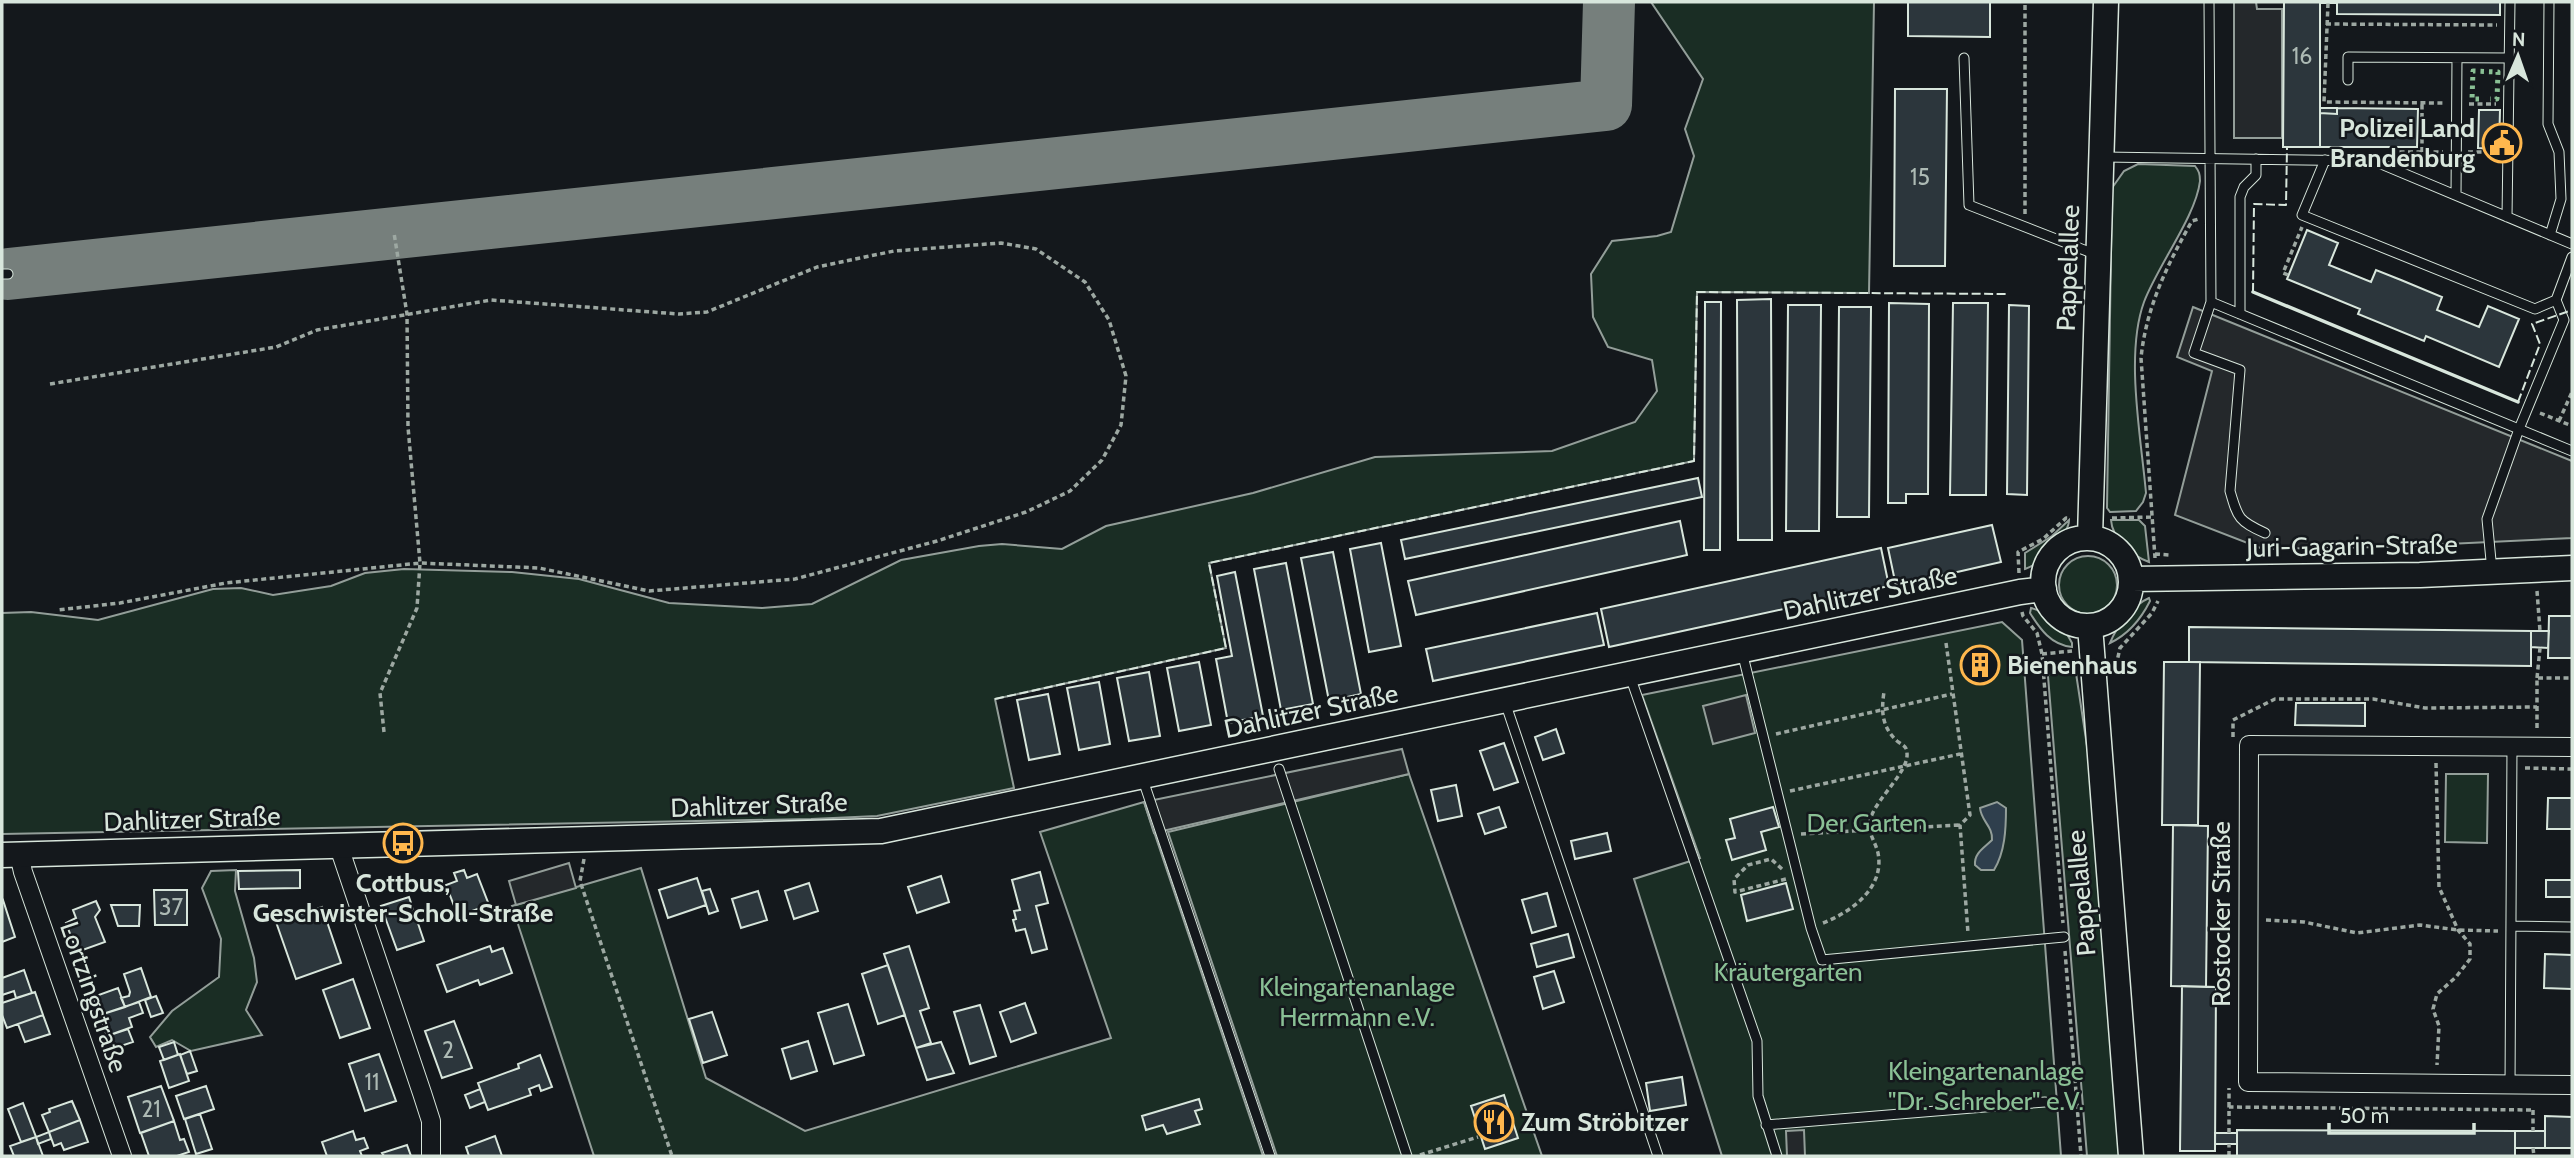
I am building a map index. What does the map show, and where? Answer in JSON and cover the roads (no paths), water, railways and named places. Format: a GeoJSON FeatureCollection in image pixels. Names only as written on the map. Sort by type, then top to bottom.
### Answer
{"type":"FeatureCollection","features":[{"type":"Feature","properties":{"kind":"street","name":"Pappelallee"},"geometry":{"type":"LineString","coordinates":[[2090,537],[2106,2]]}},
{"type":"Feature","properties":{"kind":"street"},"geometry":{"type":"LineString","coordinates":[[2090,537],[2107,542],[2120,551],[2128,564],[2132,579],[2130,595],[2122,610],[2102,623],[2090,626],[2070,622],[2056,613],[2048,603],[2043,576],[2056,550],[2067,542],[2090,537]]}},
{"type":"Feature","properties":{"kind":"street","name":"Juri-Gagarin-Straße"},"geometry":{"type":"LineString","coordinates":[[2132,579],[2492,573],[2572,568]]}},
{"type":"Feature","properties":{"kind":"street","name":"Dahlitzer Straße"},"geometry":{"type":"LineString","coordinates":[[10,854],[881,831],[2044,589]]}},
{"type":"Feature","properties":{"kind":"street","name":"Pappelallee"},"geometry":{"type":"LineString","coordinates":[[2090,626],[2131,1156]]}},
{"type":"Feature","properties":{"kind":"street","name":"Rostocker Straße"},"geometry":{"type":"LineString","coordinates":[[2572,747],[2249,745],[2247,919],[2248,1082],[2572,1085]]}},
{"type":"Feature","properties":{"kind":"street"},"geometry":{"type":"LineString","coordinates":[[338,844],[431,1121],[431,1156]]}},
{"type":"Feature","properties":{"kind":"street","name":"Lortzingstraße"},"geometry":{"type":"LineString","coordinates":[[10,854],[23,872],[122,1156]]}},
{"type":"Feature","properties":{"kind":"lane"},"geometry":{"type":"LineString","coordinates":[[2209,2],[2211,302],[2194,353],[2241,370],[2230,491],[2244,523],[2266,533]]}},
{"type":"Feature","properties":{"kind":"lane"},"geometry":{"type":"LineString","coordinates":[[2507,216],[2510,2]]}},
{"type":"Feature","properties":{"kind":"lane"},"geometry":{"type":"LineString","coordinates":[[2549,2],[2548,124],[2559,152],[2561,199],[2550,235]]}},
{"type":"Feature","properties":{"kind":"lane"},"geometry":{"type":"LineString","coordinates":[[2348,80],[2348,57],[2509,58]]}},
{"type":"Feature","properties":{"kind":"lane"},"geometry":{"type":"LineString","coordinates":[[1964,58],[1969,205],[2098,256]]}},
{"type":"Feature","properties":{"kind":"lane"},"geometry":{"type":"LineString","coordinates":[[2456,195],[2457,58]]}},
{"type":"Feature","properties":{"kind":"lane"},"geometry":{"type":"LineString","coordinates":[[2103,157],[2374,160],[2572,244]]}},
{"type":"Feature","properties":{"kind":"lane"},"geometry":{"type":"LineString","coordinates":[[2240,314],[2241,197],[2244,187],[2256,175],[2256,159]]}},
{"type":"Feature","properties":{"kind":"lane"},"geometry":{"type":"LineString","coordinates":[[2325,160],[2302,215],[2535,309],[2556,300]]}},
{"type":"Feature","properties":{"kind":"lane"},"geometry":{"type":"LineString","coordinates":[[2492,573],[2487,519],[2519,429],[2564,320],[2556,300],[2572,257]]}},
{"type":"Feature","properties":{"kind":"lane"},"geometry":{"type":"LineString","coordinates":[[2211,302],[2572,452]]}},
{"type":"Feature","properties":{"kind":"lane"},"geometry":{"type":"LineString","coordinates":[[1741,650],[1811,928],[1822,960],[2064,937]]}},
{"type":"Feature","properties":{"kind":"lane"},"geometry":{"type":"LineString","coordinates":[[1630,674],[1756,1041],[1758,1097],[1777,1156]]}},
{"type":"Feature","properties":{"kind":"lane"},"geometry":{"type":"LineString","coordinates":[[1504,701],[1658,1156]]}},
{"type":"Feature","properties":{"kind":"lane"},"geometry":{"type":"LineString","coordinates":[[2510,1085],[2512,747]]}},
{"type":"Feature","properties":{"kind":"lane"},"geometry":{"type":"LineString","coordinates":[[1279,769],[1407,1156]]}},
{"type":"Feature","properties":{"kind":"lane"},"geometry":{"type":"LineString","coordinates":[[1142,777],[1270,1156]]}},
{"type":"Feature","properties":{"kind":"lane"},"geometry":{"type":"LineString","coordinates":[[2511,929],[2572,927]]}},
{"type":"Feature","properties":{"kind":"lane"},"geometry":{"type":"LineString","coordinates":[[1766,1125],[2045,1102]]}},
{"type":"Feature","properties":{"kind":"water"},"geometry":{"type":"Polygon","coordinates":[[[1997,802],[2006,808],[2003,848],[1994,870],[1981,870],[1975,865],[1976,857],[1992,840],[1991,831],[1980,808],[1997,802]]]}},
{"type":"Feature","properties":{"kind":"place","name":"Polizei Land Brandenburg"},"geometry":{"type":"Point","coordinates":[2502,143]}},
{"type":"Feature","properties":{"kind":"place","name":"Bienenhaus"},"geometry":{"type":"Point","coordinates":[1980,665]}},
{"type":"Feature","properties":{"kind":"place","name":"Cottbus, Geschwister-Scholl-Straße"},"geometry":{"type":"Point","coordinates":[403,843]}},
{"type":"Feature","properties":{"kind":"place","name":"Zum Ströbitzer"},"geometry":{"type":"Point","coordinates":[1494,1122]}},
{"type":"Feature","properties":{"kind":"park label","name":"Der Garten"},"geometry":{"type":"Point","coordinates":[1867,823]}},
{"type":"Feature","properties":{"kind":"park label","name":"Kräutergarten"},"geometry":{"type":"Point","coordinates":[1788,972]}},
{"type":"Feature","properties":{"kind":"park label","name":"Kleingartenanlage Herrmann e.V."},"geometry":{"type":"Point","coordinates":[1357,1002]}},
{"type":"Feature","properties":{"kind":"park label","name":"Kleingartenanlage \"Dr. Schreber\" e.V."},"geometry":{"type":"Point","coordinates":[1986,1086]}}]}
